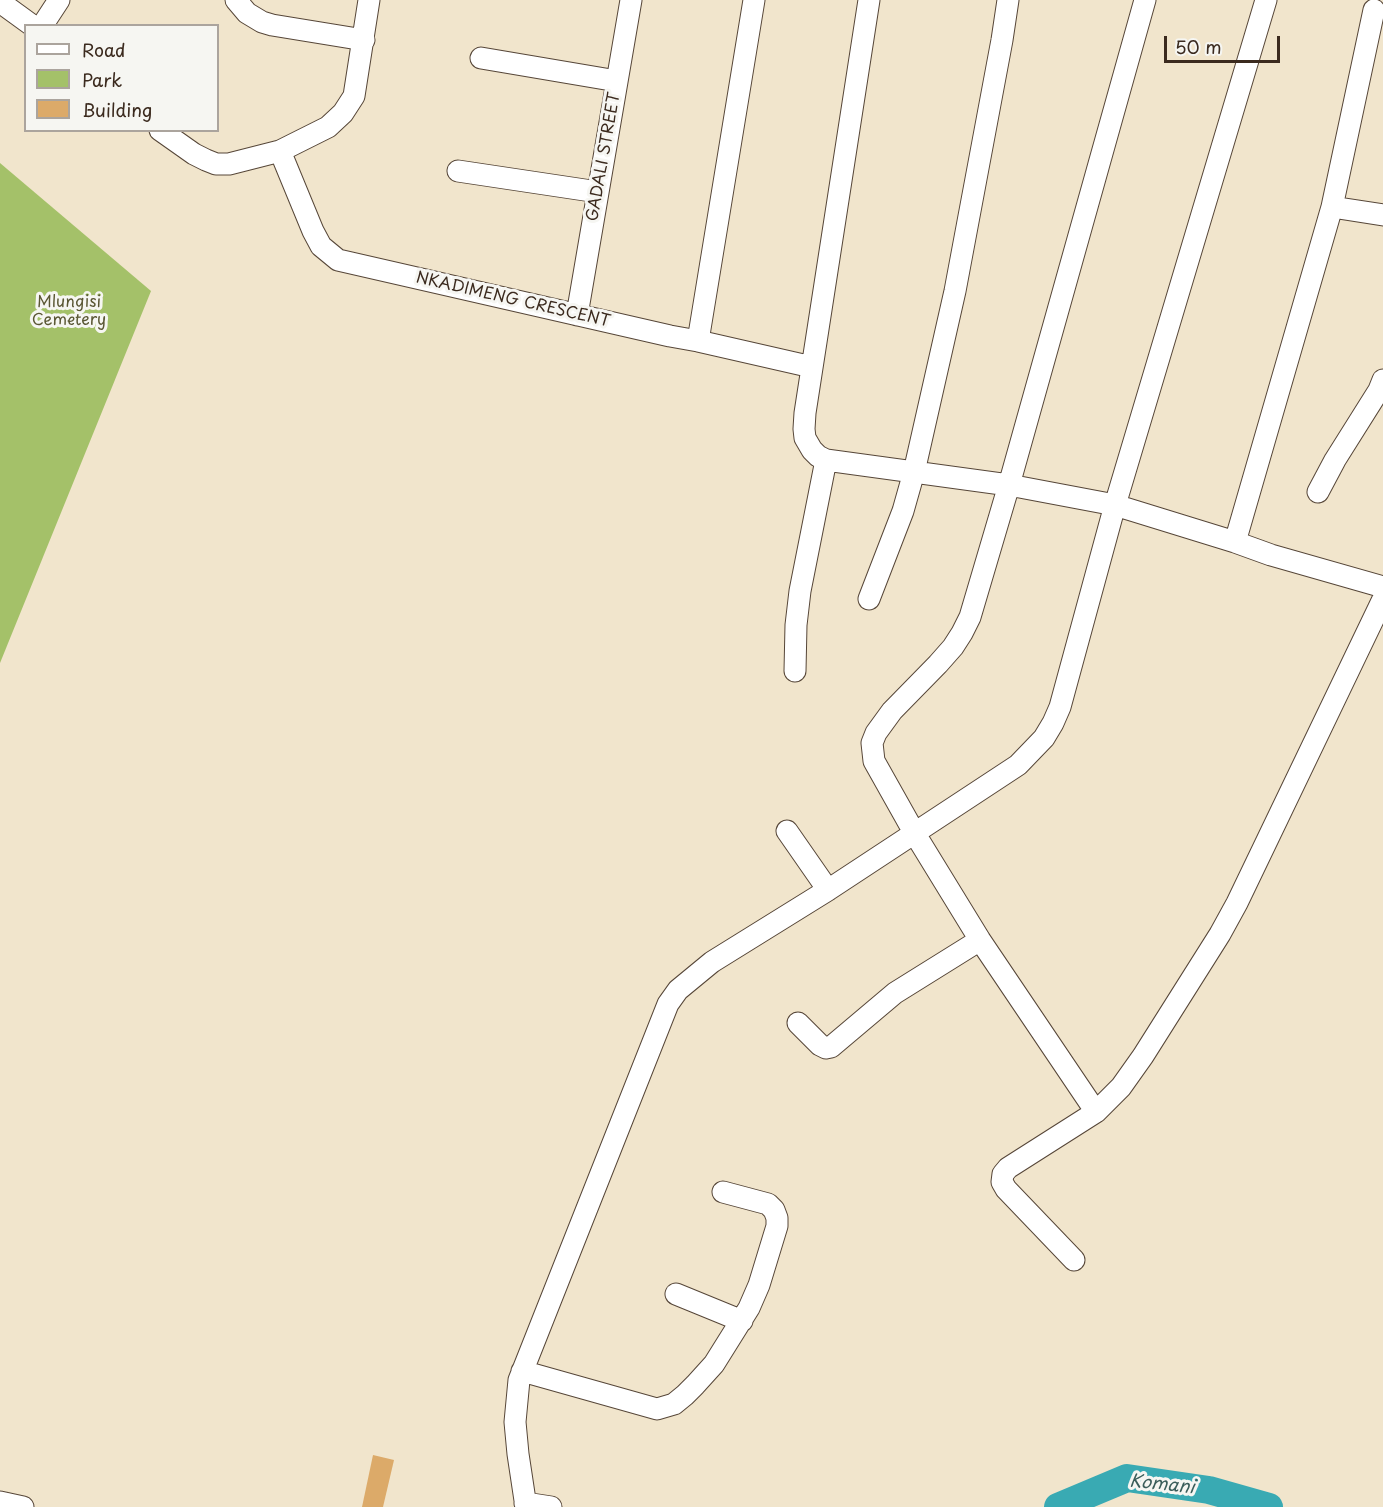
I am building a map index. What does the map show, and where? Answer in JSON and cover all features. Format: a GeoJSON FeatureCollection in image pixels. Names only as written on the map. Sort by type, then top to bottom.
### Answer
{"type":"FeatureCollection","features":[{"type":"Feature","properties":{"kind":"street"},"geometry":{"type":"LineString","coordinates":[[43,24],[59,0]]}},
{"type":"Feature","properties":{"kind":"street"},"geometry":{"type":"LineString","coordinates":[[236,0],[247,13],[262,22],[364,40]]}},
{"type":"Feature","properties":{"kind":"street"},"geometry":{"type":"LineString","coordinates":[[163,132],[194,154],[216,164],[229,164],[280,151],[328,127],[343,113],[354,96],[369,0]]}},
{"type":"Feature","properties":{"kind":"street","name":"GADALI STREET"},"geometry":{"type":"LineString","coordinates":[[577,315],[631,0]]}},
{"type":"Feature","properties":{"kind":"street"},"geometry":{"type":"LineString","coordinates":[[698,341],[754,0]]}},
{"type":"Feature","properties":{"kind":"street"},"geometry":{"type":"LineString","coordinates":[[869,0],[804,429],[807,443],[812,450],[826,460],[1009,484],[1115,505],[1270,555],[1383,588]]}},
{"type":"Feature","properties":{"kind":"street"},"geometry":{"type":"LineString","coordinates":[[869,599],[903,511],[914,472],[955,291],[1008,0]]}},
{"type":"Feature","properties":{"kind":"street"},"geometry":{"type":"LineString","coordinates":[[1096,1112],[980,940],[915,834],[874,761],[872,743],[876,733],[892,711],[938,664],[962,633],[970,617],[1145,0]]}},
{"type":"Feature","properties":{"kind":"street"},"geometry":{"type":"LineString","coordinates":[[551,1507],[526,1505],[515,1422],[522,1371],[668,1004],[678,990],[712,962],[915,834],[1018,765],[1048,731],[1060,707],[1115,505],[1266,0]]}},
{"type":"Feature","properties":{"kind":"street"},"geometry":{"type":"LineString","coordinates":[[0,2],[30,24]]}},
{"type":"Feature","properties":{"kind":"street"},"geometry":{"type":"LineString","coordinates":[[1235,542],[1332,207],[1373,6]]}},
{"type":"Feature","properties":{"kind":"street"},"geometry":{"type":"LineString","coordinates":[[481,58],[617,81]]}},
{"type":"Feature","properties":{"kind":"street","name":"NKADIMENG CRESCENT"},"geometry":{"type":"LineString","coordinates":[[280,151],[313,231],[321,246],[338,260],[812,367]]}},
{"type":"Feature","properties":{"kind":"street"},"geometry":{"type":"LineString","coordinates":[[458,171],[598,192]]}},
{"type":"Feature","properties":{"kind":"street"},"geometry":{"type":"LineString","coordinates":[[1332,207],[1383,215]]}},
{"type":"Feature","properties":{"kind":"street"},"geometry":{"type":"LineString","coordinates":[[1318,492],[1383,380]]}},
{"type":"Feature","properties":{"kind":"street"},"geometry":{"type":"LineString","coordinates":[[795,671],[796,625],[800,591],[826,460]]}},
{"type":"Feature","properties":{"kind":"street"},"geometry":{"type":"LineString","coordinates":[[1074,1260],[1006,1189],[1003,1174],[1008,1168],[1096,1112],[1121,1087],[1143,1056],[1237,903],[1383,598]]}},
{"type":"Feature","properties":{"kind":"street"},"geometry":{"type":"LineString","coordinates":[[787,831],[828,890]]}},
{"type":"Feature","properties":{"kind":"street"},"geometry":{"type":"LineString","coordinates":[[798,1023],[820,1045],[826,1048],[831,1047],[895,993],[980,940]]}},
{"type":"Feature","properties":{"kind":"street"},"geometry":{"type":"LineString","coordinates":[[522,1371],[652,1408],[674,1404],[685,1395],[714,1364],[742,1321],[759,1285],[777,1226],[777,1218],[772,1208],[766,1203],[723,1192]]}},
{"type":"Feature","properties":{"kind":"street"},"geometry":{"type":"LineString","coordinates":[[676,1294],[742,1321]]}},
{"type":"Feature","properties":{"kind":"street"},"geometry":{"type":"LineString","coordinates":[[0,1502],[23,1507]]}},
{"type":"Feature","properties":{"kind":"green space","name":"Mlungisi Cemetery"},"geometry":{"type":"Polygon","coordinates":[[[0,163],[151,291],[0,663],[0,163]]]}},
{"type":"Feature","properties":{"kind":"building"},"geometry":{"type":"Polygon","coordinates":[[[373,1455],[394,1460],[383,1507],[362,1507],[373,1455]]]}},
{"type":"Feature","properties":{"kind":"waterway","name":"Komani"},"geometry":{"type":"LineString","coordinates":[[1058,1507],[1127,1478],[1209,1490],[1269,1507]]}}]}
